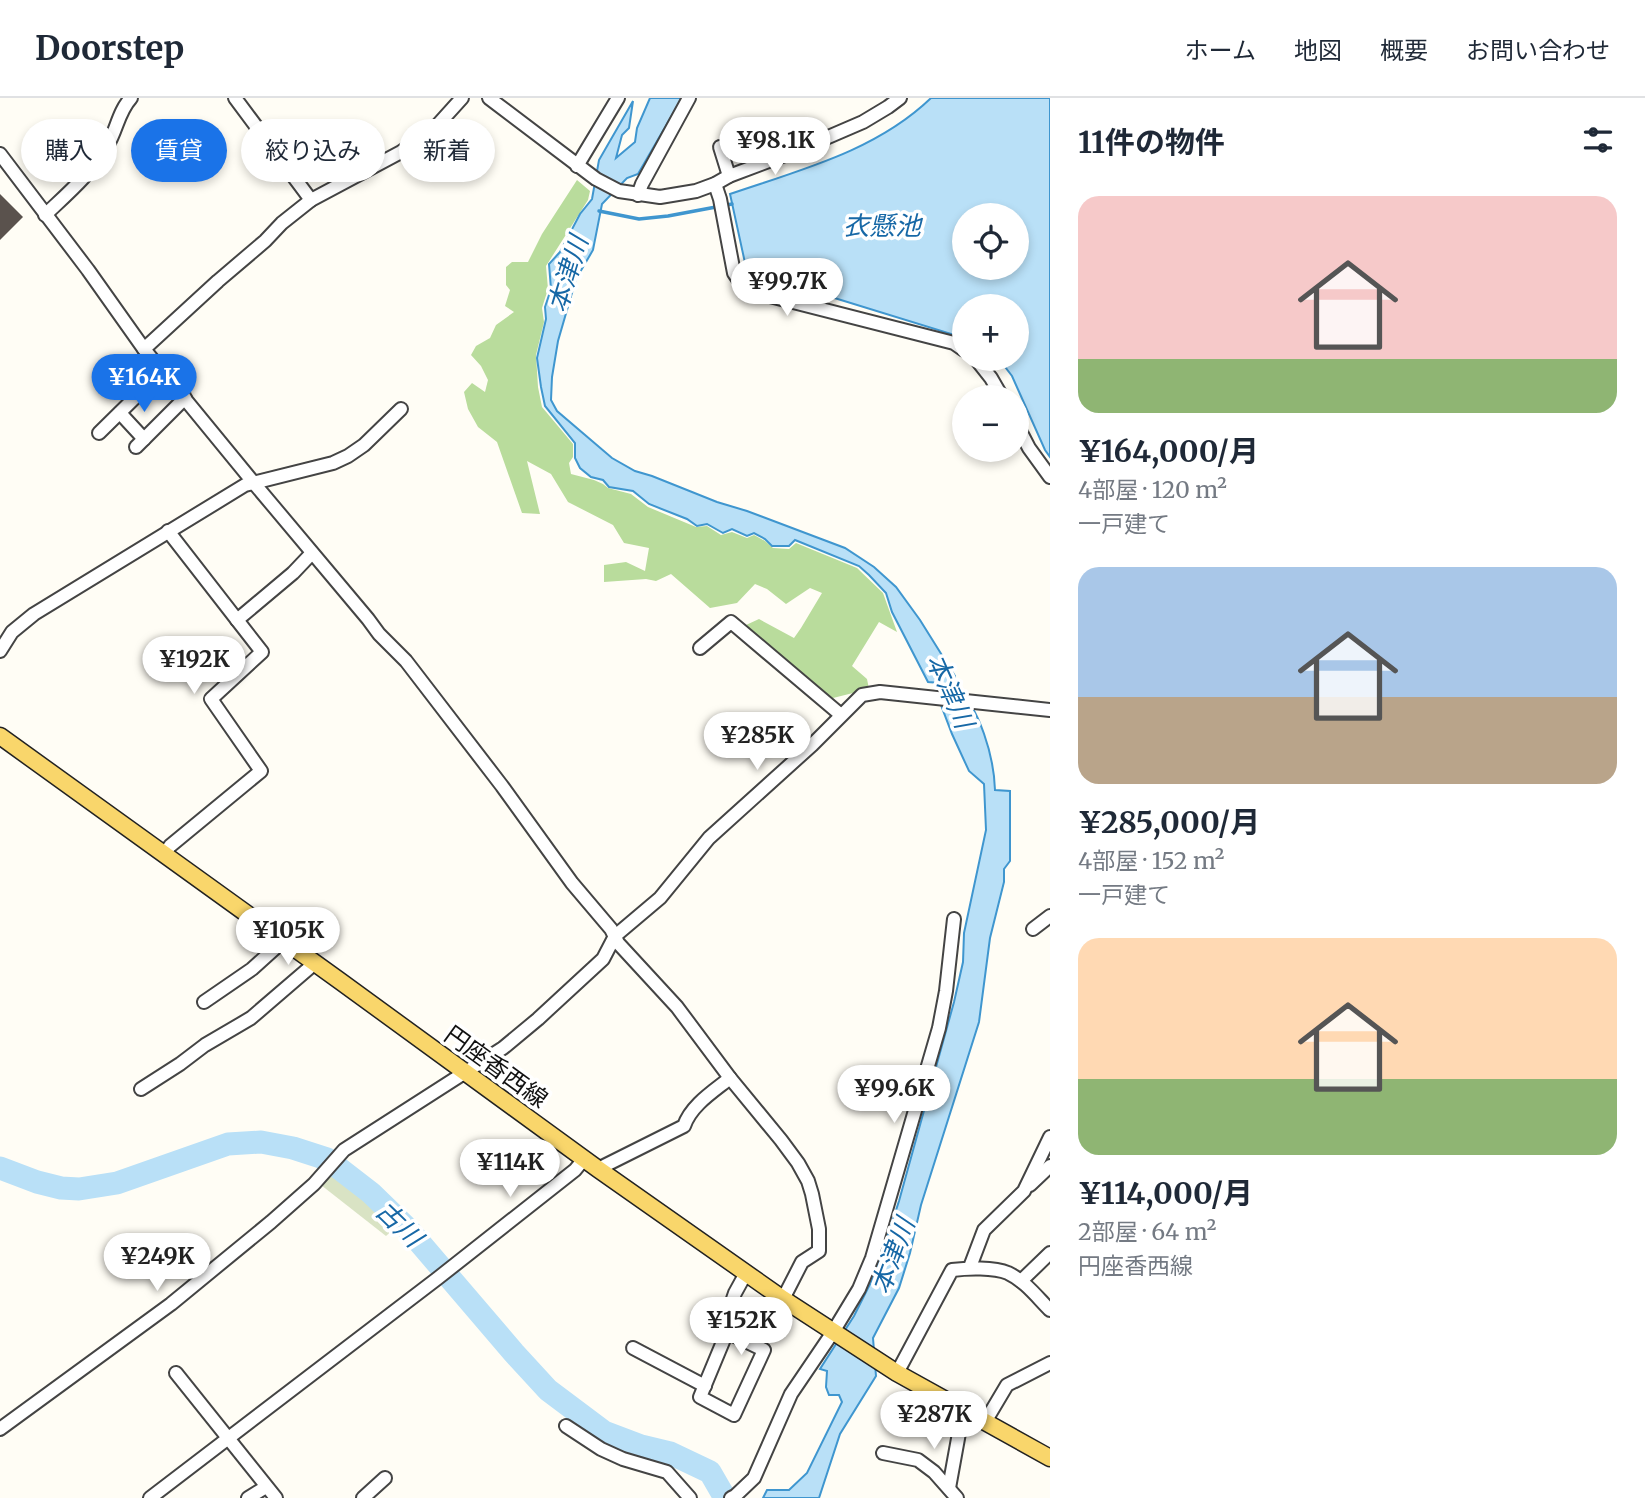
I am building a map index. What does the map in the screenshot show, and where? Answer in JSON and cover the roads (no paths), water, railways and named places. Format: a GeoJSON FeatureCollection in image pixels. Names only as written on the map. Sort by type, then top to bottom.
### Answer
{"type":"FeatureCollection","features":[{"type":"Feature","properties":{"kind":"main road","name":"円座香西線"},"geometry":{"type":"LineString","coordinates":[[0,737],[591,1164],[783,1299],[897,1373],[1050,1458]]}},
{"type":"Feature","properties":{"kind":"street"},"geometry":{"type":"LineString","coordinates":[[45,215],[86,175],[108,146],[122,107],[131,98]]}},
{"type":"Feature","properties":{"kind":"street"},"geometry":{"type":"LineString","coordinates":[[235,98],[311,200]]}},
{"type":"Feature","properties":{"kind":"street"},"geometry":{"type":"LineString","coordinates":[[144,349],[282,223],[311,200],[401,152],[434,129],[462,98]]}},
{"type":"Feature","properties":{"kind":"street"},"geometry":{"type":"LineString","coordinates":[[489,98],[597,179],[619,191],[660,197],[696,191],[798,150],[863,122],[900,98]]}},
{"type":"Feature","properties":{"kind":"street"},"geometry":{"type":"LineString","coordinates":[[579,167],[618,98]]}},
{"type":"Feature","properties":{"kind":"street"},"geometry":{"type":"LineString","coordinates":[[636,194],[689,98]]}},
{"type":"Feature","properties":{"kind":"street"},"geometry":{"type":"LineString","coordinates":[[720,147],[729,176]]}},
{"type":"Feature","properties":{"kind":"street"},"geometry":{"type":"LineString","coordinates":[[0,154],[144,349],[379,634],[406,661],[618,943],[677,1007],[798,1163],[812,1194],[820,1251],[802,1262],[783,1299]]}},
{"type":"Feature","properties":{"kind":"street"},"geometry":{"type":"LineString","coordinates":[[715,184],[734,273],[742,285],[758,293],[952,342]]}},
{"type":"Feature","properties":{"kind":"street"},"geometry":{"type":"LineString","coordinates":[[99,433],[162,371]]}},
{"type":"Feature","properties":{"kind":"street"},"geometry":{"type":"LineString","coordinates":[[120,413],[140,443],[185,398]]}},
{"type":"Feature","properties":{"kind":"street"},"geometry":{"type":"LineString","coordinates":[[0,650],[12,632],[34,614],[245,485],[332,463],[348,456],[364,445],[401,409]]}},
{"type":"Feature","properties":{"kind":"street"},"geometry":{"type":"LineString","coordinates":[[1029,448],[1050,478]]}},
{"type":"Feature","properties":{"kind":"street"},"geometry":{"type":"LineString","coordinates":[[164,854],[170,846],[261,771],[211,699],[262,652],[169,531]]}},
{"type":"Feature","properties":{"kind":"street"},"geometry":{"type":"LineString","coordinates":[[237,620],[293,573],[312,553]]}},
{"type":"Feature","properties":{"kind":"street"},"geometry":{"type":"LineString","coordinates":[[700,648],[731,622],[841,715]]}},
{"type":"Feature","properties":{"kind":"street"},"geometry":{"type":"LineString","coordinates":[[0,1429],[171,1304],[314,1184],[344,1150],[503,1048],[589,974],[603,959],[615,936],[660,898],[709,838],[862,695],[880,692],[1050,710]]}},
{"type":"Feature","properties":{"kind":"street"},"geometry":{"type":"LineString","coordinates":[[1033,929],[1050,916]]}},
{"type":"Feature","properties":{"kind":"street"},"geometry":{"type":"LineString","coordinates":[[733,1497],[754,1478],[791,1394],[859,1289],[872,1258],[939,1028],[954,919]]}},
{"type":"Feature","properties":{"kind":"street"},"geometry":{"type":"LineString","coordinates":[[204,1002],[253,969],[283,941]]}},
{"type":"Feature","properties":{"kind":"street"},"geometry":{"type":"LineString","coordinates":[[141,1089],[205,1045],[251,1018],[315,964]]}},
{"type":"Feature","properties":{"kind":"street"},"geometry":{"type":"LineString","coordinates":[[150,1498],[575,1170],[684,1126],[695,1107],[730,1078]]}},
{"type":"Feature","properties":{"kind":"street"},"geometry":{"type":"LineString","coordinates":[[1024,1191],[1050,1138]]}},
{"type":"Feature","properties":{"kind":"street"},"geometry":{"type":"LineString","coordinates":[[970,1267],[984,1230],[1050,1166]]}},
{"type":"Feature","properties":{"kind":"street"},"geometry":{"type":"LineString","coordinates":[[1021,1281],[1050,1252]]}},
{"type":"Feature","properties":{"kind":"street"},"geometry":{"type":"LineString","coordinates":[[897,1373],[952,1270],[970,1267],[1007,1272],[1021,1281],[1050,1310]]}},
{"type":"Feature","properties":{"kind":"street"},"geometry":{"type":"LineString","coordinates":[[727,1332],[701,1397],[734,1415],[764,1350],[727,1332],[724,1325],[735,1293],[746,1273]]}},
{"type":"Feature","properties":{"kind":"street"},"geometry":{"type":"LineString","coordinates":[[633,1348],[705,1387]]}},
{"type":"Feature","properties":{"kind":"street"},"geometry":{"type":"LineString","coordinates":[[985,1422],[1007,1385],[1050,1363]]}},
{"type":"Feature","properties":{"kind":"street"},"geometry":{"type":"LineString","coordinates":[[176,1373],[276,1498]]}},
{"type":"Feature","properties":{"kind":"street"},"geometry":{"type":"LineString","coordinates":[[953,1493],[963,1411]]}},
{"type":"Feature","properties":{"kind":"street"},"geometry":{"type":"LineString","coordinates":[[566,1426],[601,1449],[623,1459],[667,1472],[690,1498]]}},
{"type":"Feature","properties":{"kind":"street"},"geometry":{"type":"LineString","coordinates":[[883,1453],[918,1460],[934,1472],[953,1493]]}},
{"type":"Feature","properties":{"kind":"street"},"geometry":{"type":"LineString","coordinates":[[363,1498],[385,1478]]}},
{"type":"Feature","properties":{"kind":"street"},"geometry":{"type":"LineString","coordinates":[[248,1498],[266,1487]]}},
{"type":"Feature","properties":{"kind":"water","name":"本津川"},"geometry":{"type":"Polygon","coordinates":[[[650,98],[682,98],[638,174],[627,178],[602,204],[593,250],[576,279],[558,341],[551,400],[557,411],[612,458],[635,471],[845,548],[874,567],[896,587],[955,676],[955,685],[972,706],[984,734],[992,763],[995,790],[1010,791],[1010,861],[1004,869],[1004,882],[990,938],[979,1022],[921,1205],[899,1288],[873,1338],[876,1376],[840,1434],[819,1498],[763,1498],[767,1490],[789,1490],[807,1473],[842,1402],[839,1395],[829,1395],[826,1387],[827,1371],[820,1369],[854,1316],[875,1274],[899,1201],[963,962],[964,933],[986,830],[984,784],[969,771],[952,734],[941,705],[940,683],[928,682],[892,612],[886,593],[859,566],[795,540],[789,546],[772,546],[754,533],[747,536],[732,529],[723,533],[707,524],[697,526],[687,519],[649,504],[633,491],[609,487],[603,480],[591,477],[580,468],[575,458],[575,443],[545,406],[537,358],[546,319],[545,307],[551,289],[549,264],[560,252],[580,214],[592,199],[599,160],[633,101],[629,128],[622,135],[616,158],[635,142],[637,128],[650,98]]]}},
{"type":"Feature","properties":{"kind":"water","name":"衣懸池"},"geometry":{"type":"Polygon","coordinates":[[[931,98],[1050,98],[1050,457],[1029,414],[1029,385],[1016,385],[1008,371],[1029,371],[1029,294],[952,294],[952,334],[828,296],[759,281],[747,272],[730,194],[836,157],[886,132],[931,98]]]}},
{"type":"Feature","properties":{"kind":"waterway"},"geometry":{"type":"LineString","coordinates":[[599,211],[639,219],[732,204]]}},
{"type":"Feature","properties":{"kind":"waterway","name":"古川"},"geometry":{"type":"LineString","coordinates":[[0,1168],[37,1182],[79,1189],[117,1183],[228,1144],[261,1142],[293,1148],[327,1159],[371,1193],[408,1229],[548,1390],[604,1432],[641,1446],[670,1453],[710,1472],[725,1498]]}}]}
